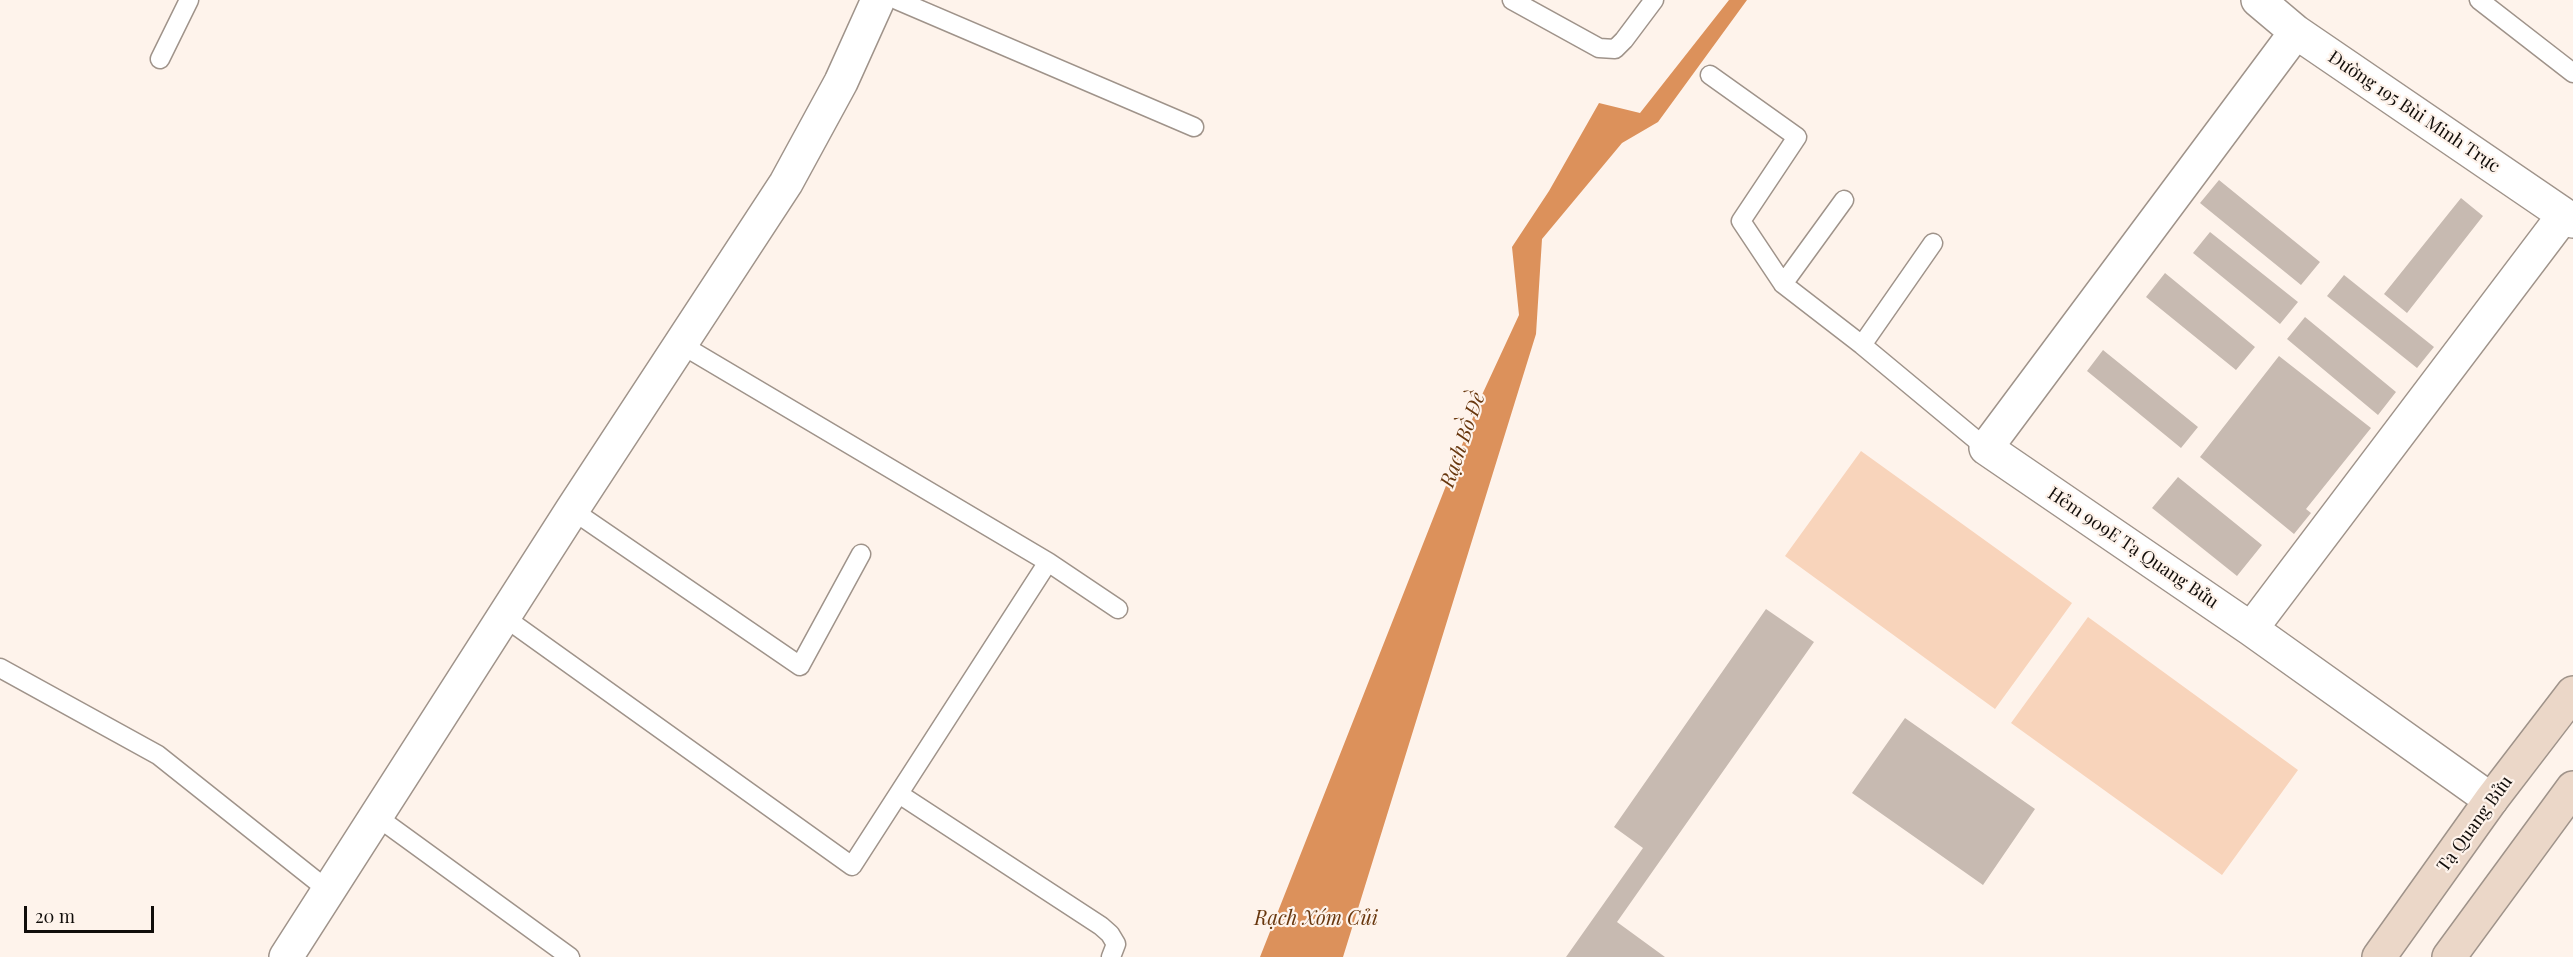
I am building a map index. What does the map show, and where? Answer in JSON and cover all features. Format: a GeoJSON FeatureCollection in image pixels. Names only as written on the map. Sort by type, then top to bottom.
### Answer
{"type":"FeatureCollection","features":[{"type":"Feature","properties":{"kind":"main road","name":"Tạ Quang Bửu"},"geometry":{"type":"LineString","coordinates":[[2379,957],[2492,800],[2573,693]]}},
{"type":"Feature","properties":{"kind":"main road"},"geometry":{"type":"LineString","coordinates":[[2449,957],[2573,788]]}},
{"type":"Feature","properties":{"kind":"street"},"geometry":{"type":"LineString","coordinates":[[286,957],[572,510],[786,183],[841,82],[878,0]]}},
{"type":"Feature","properties":{"kind":"street","name":"Đường 195 Bùi Minh Trực"},"geometry":{"type":"LineString","coordinates":[[2258,0],[2296,32],[2570,213]]}},
{"type":"Feature","properties":{"kind":"street"},"geometry":{"type":"LineString","coordinates":[[1986,448],[2296,32]]}},
{"type":"Feature","properties":{"kind":"street"},"geometry":{"type":"LineString","coordinates":[[2251,629],[2570,213]]}},
{"type":"Feature","properties":{"kind":"street","name":"Hẻm 909E Tạ Quang Bửu"},"geometry":{"type":"LineString","coordinates":[[1986,448],[2251,629],[2492,800]]}},
{"type":"Feature","properties":{"kind":"lane"},"geometry":{"type":"LineString","coordinates":[[160,59],[189,0]]}},
{"type":"Feature","properties":{"kind":"lane"},"geometry":{"type":"LineString","coordinates":[[897,0],[1194,127]]}},
{"type":"Feature","properties":{"kind":"lane"},"geometry":{"type":"LineString","coordinates":[[1512,0],[1599,48],[1615,49],[1654,0]]}},
{"type":"Feature","properties":{"kind":"lane"},"geometry":{"type":"LineString","coordinates":[[2479,0],[2573,73]]}},
{"type":"Feature","properties":{"kind":"lane","name":"Hẻm 909E Tạ Quang Bửu"},"geometry":{"type":"LineString","coordinates":[[1710,75],[1797,138],[1741,221],[1783,284],[1862,345],[1986,448]]}},
{"type":"Feature","properties":{"kind":"lane"},"geometry":{"type":"LineString","coordinates":[[1783,284],[1844,200]]}},
{"type":"Feature","properties":{"kind":"lane"},"geometry":{"type":"LineString","coordinates":[[1862,345],[1933,243]]}},
{"type":"Feature","properties":{"kind":"lane"},"geometry":{"type":"LineString","coordinates":[[682,345],[1048,562],[1118,609]]}},
{"type":"Feature","properties":{"kind":"lane"},"geometry":{"type":"LineString","coordinates":[[572,510],[800,666],[861,554]]}},
{"type":"Feature","properties":{"kind":"lane"},"geometry":{"type":"LineString","coordinates":[[504,617],[852,866],[1048,562]]}},
{"type":"Feature","properties":{"kind":"lane"},"geometry":{"type":"LineString","coordinates":[[0,668],[158,755],[329,891]]}},
{"type":"Feature","properties":{"kind":"lane"},"geometry":{"type":"LineString","coordinates":[[898,794],[1101,926],[1116,944],[1111,957]]}},
{"type":"Feature","properties":{"kind":"lane"},"geometry":{"type":"LineString","coordinates":[[376,816],[570,957]]}},
{"type":"Feature","properties":{"kind":"shaded area"},"geometry":{"type":"Polygon","coordinates":[[[1861,451],[2072,603],[1995,709],[1785,556],[1861,451]]]}},
{"type":"Feature","properties":{"kind":"shaded area"},"geometry":{"type":"Polygon","coordinates":[[[2088,617],[2298,770],[2222,875],[2011,723],[2088,617]]]}},
{"type":"Feature","properties":{"kind":"water","name":"Rạch Xóm Củi"},"geometry":{"type":"Polygon","coordinates":[[[1729,0],[1747,0],[1658,122],[1622,143],[1542,239],[1536,334],[1343,957],[1260,957],[1481,397],[1519,315],[1512,247],[1549,191],[1599,103],[1640,113],[1729,0]]]}},
{"type":"Feature","properties":{"kind":"building"},"geometry":{"type":"Polygon","coordinates":[[[2219,180],[2320,262],[2301,285],[2200,203],[2219,180]]]}},
{"type":"Feature","properties":{"kind":"building"},"geometry":{"type":"Polygon","coordinates":[[[2461,198],[2483,216],[2407,313],[2384,294],[2461,198]]]}},
{"type":"Feature","properties":{"kind":"building"},"geometry":{"type":"Polygon","coordinates":[[[2210,232],[2298,302],[2280,324],[2193,253],[2210,232]]]}},
{"type":"Feature","properties":{"kind":"building"},"geometry":{"type":"Polygon","coordinates":[[[2165,273],[2255,347],[2236,370],[2146,297],[2165,273]]]}},
{"type":"Feature","properties":{"kind":"building"},"geometry":{"type":"Polygon","coordinates":[[[2344,275],[2434,347],[2417,368],[2327,296],[2344,275]]]}},
{"type":"Feature","properties":{"kind":"building"},"geometry":{"type":"Polygon","coordinates":[[[2305,317],[2396,392],[2378,415],[2287,339],[2305,317]]]}},
{"type":"Feature","properties":{"kind":"building"},"geometry":{"type":"Polygon","coordinates":[[[2103,350],[2198,427],[2181,448],[2087,371],[2103,350]]]}},
{"type":"Feature","properties":{"kind":"building"},"geometry":{"type":"Polygon","coordinates":[[[2279,356],[2371,428],[2306,509],[2311,513],[2294,534],[2200,457],[2279,356]]]}},
{"type":"Feature","properties":{"kind":"building"},"geometry":{"type":"Polygon","coordinates":[[[2178,477],[2262,545],[2237,576],[2152,508],[2178,477]]]}},
{"type":"Feature","properties":{"kind":"building"},"geometry":{"type":"Polygon","coordinates":[[[1766,609],[1814,642],[1617,922],[1665,957],[1566,957],[1643,848],[1614,827],[1766,609]]]}},
{"type":"Feature","properties":{"kind":"building"},"geometry":{"type":"Polygon","coordinates":[[[1905,718],[2035,809],[1983,885],[1852,793],[1905,718]]]}},
{"type":"Feature","properties":{"kind":"water label","name":"Rạch Bồ Đề"},"geometry":{"type":"Point","coordinates":[1463,440]}}]}
